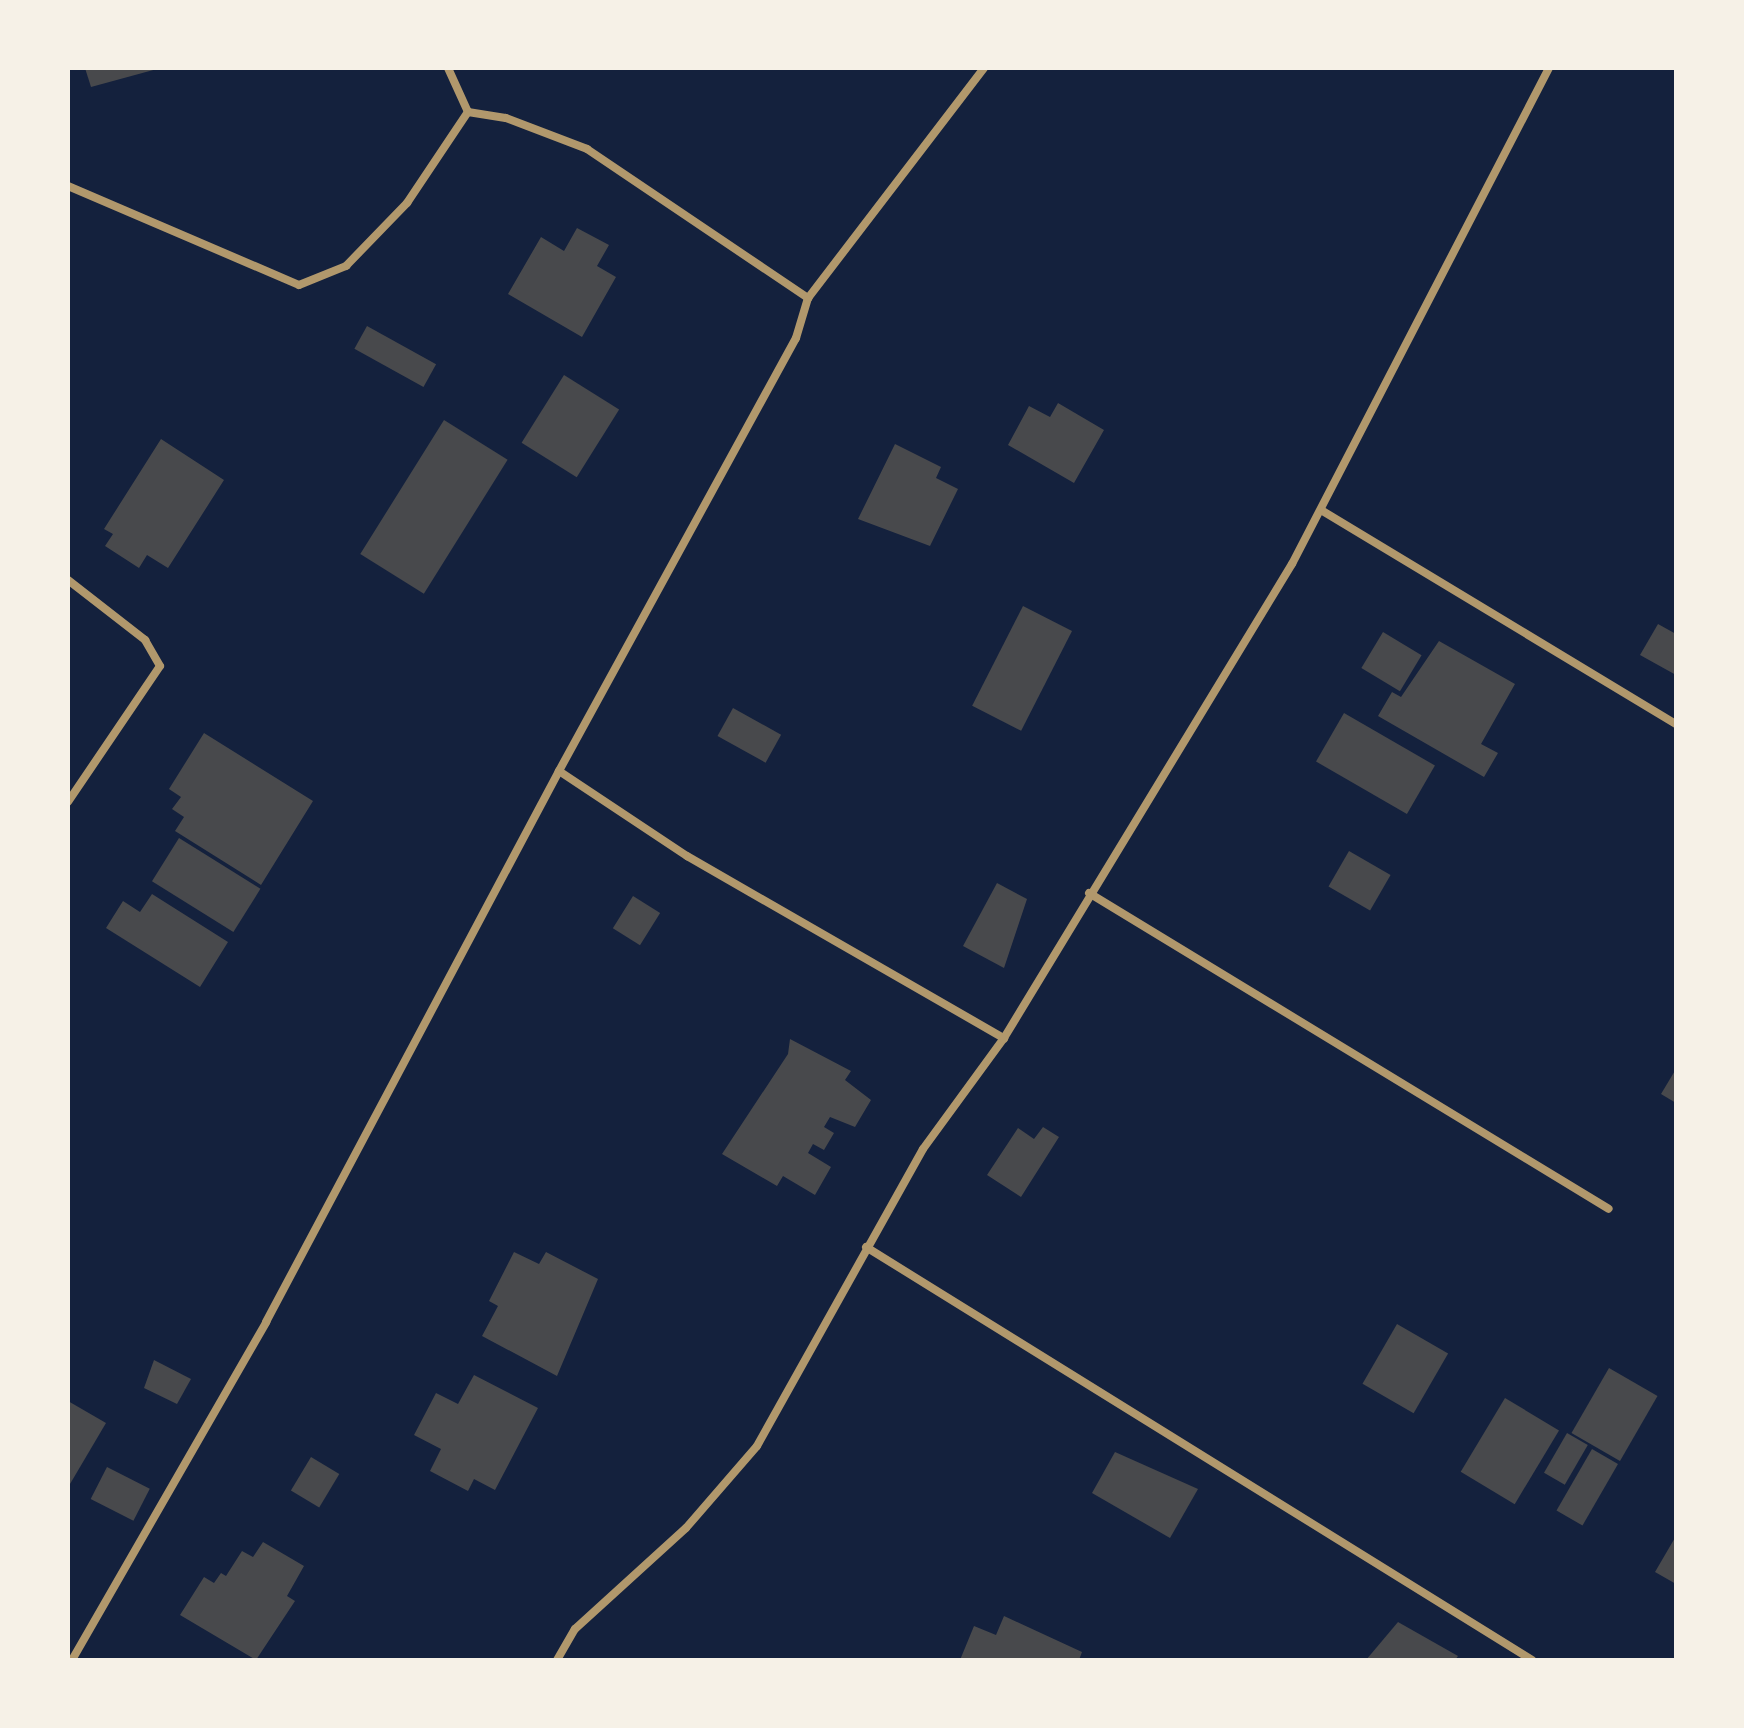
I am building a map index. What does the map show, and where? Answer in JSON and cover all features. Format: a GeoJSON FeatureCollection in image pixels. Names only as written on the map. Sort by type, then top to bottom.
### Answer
{"type":"FeatureCollection","features":[{"type":"Feature","properties":{"kind":"street"},"geometry":{"type":"LineString","coordinates":[[448,68],[468,112]]}},
{"type":"Feature","properties":{"kind":"street"},"geometry":{"type":"LineString","coordinates":[[72,1660],[266,1322],[559,771],[796,338],[808,298],[984,68]]}},
{"type":"Feature","properties":{"kind":"street"},"geometry":{"type":"LineString","coordinates":[[557,1660],[575,1629],[737,1476],[923,1149],[1004,1038],[1321,510],[1549,68]]}},
{"type":"Feature","properties":{"kind":"street"},"geometry":{"type":"LineString","coordinates":[[68,186],[299,285],[346,266],[407,203],[468,112]]}},
{"type":"Feature","properties":{"kind":"street"},"geometry":{"type":"LineString","coordinates":[[468,112],[506,118],[587,149],[808,298]]}},
{"type":"Feature","properties":{"kind":"street"},"geometry":{"type":"LineString","coordinates":[[1321,510],[1676,724]]}},
{"type":"Feature","properties":{"kind":"street"},"geometry":{"type":"LineString","coordinates":[[68,580],[145,640],[160,666],[68,802]]}},
{"type":"Feature","properties":{"kind":"street"},"geometry":{"type":"LineString","coordinates":[[559,771],[687,856],[1004,1038]]}},
{"type":"Feature","properties":{"kind":"street"},"geometry":{"type":"LineString","coordinates":[[1089,893],[1609,1209]]}},
{"type":"Feature","properties":{"kind":"street"},"geometry":{"type":"LineString","coordinates":[[866,1247],[1532,1660]]}},
{"type":"Feature","properties":{"kind":"building"},"geometry":{"type":"Polygon","coordinates":[[[85,68],[157,68],[157,69],[91,87],[85,68]]]}},
{"type":"Feature","properties":{"kind":"building"},"geometry":{"type":"Polygon","coordinates":[[[577,228],[609,245],[597,266],[616,277],[582,337],[508,294],[541,237],[564,251],[577,228]]]}},
{"type":"Feature","properties":{"kind":"building"},"geometry":{"type":"Polygon","coordinates":[[[367,326],[436,364],[423,387],[354,349],[367,326]]]}},
{"type":"Feature","properties":{"kind":"building"},"geometry":{"type":"Polygon","coordinates":[[[564,375],[619,409],[577,477],[522,443],[564,375]]]}},
{"type":"Feature","properties":{"kind":"building"},"geometry":{"type":"Polygon","coordinates":[[[1058,403],[1104,430],[1074,483],[1008,445],[1029,406],[1050,417],[1058,403]]]}},
{"type":"Feature","properties":{"kind":"building"},"geometry":{"type":"Polygon","coordinates":[[[444,420],[508,460],[424,594],[360,554],[444,420]]]}},
{"type":"Feature","properties":{"kind":"building"},"geometry":{"type":"Polygon","coordinates":[[[161,439],[224,480],[168,568],[147,555],[139,568],[105,546],[113,534],[104,529],[161,439]]]}},
{"type":"Feature","properties":{"kind":"building"},"geometry":{"type":"Polygon","coordinates":[[[895,444],[941,467],[936,478],[958,489],[930,546],[858,519],[895,444]]]}},
{"type":"Feature","properties":{"kind":"building"},"geometry":{"type":"Polygon","coordinates":[[[1023,606],[1072,631],[1021,731],[972,706],[1023,606]]]}},
{"type":"Feature","properties":{"kind":"building"},"geometry":{"type":"Polygon","coordinates":[[[1658,624],[1676,634],[1676,675],[1640,655],[1658,624]]]}},
{"type":"Feature","properties":{"kind":"building"},"geometry":{"type":"Polygon","coordinates":[[[1383,632],[1422,655],[1400,691],[1361,668],[1383,632]]]}},
{"type":"Feature","properties":{"kind":"building"},"geometry":{"type":"Polygon","coordinates":[[[1439,641],[1515,684],[1481,744],[1498,753],[1484,777],[1378,716],[1392,692],[1401,697],[1439,641]]]}},
{"type":"Feature","properties":{"kind":"building"},"geometry":{"type":"Polygon","coordinates":[[[733,708],[781,735],[766,763],[717,736],[733,708]]]}},
{"type":"Feature","properties":{"kind":"building"},"geometry":{"type":"Polygon","coordinates":[[[1344,713],[1435,765],[1407,814],[1316,761],[1344,713]]]}},
{"type":"Feature","properties":{"kind":"building"},"geometry":{"type":"Polygon","coordinates":[[[204,733],[313,801],[261,885],[175,831],[184,817],[172,809],[181,797],[169,789],[204,733]]]}},
{"type":"Feature","properties":{"kind":"building"},"geometry":{"type":"Polygon","coordinates":[[[179,838],[260,889],[233,932],[152,881],[179,838]]]}},
{"type":"Feature","properties":{"kind":"building"},"geometry":{"type":"Polygon","coordinates":[[[1349,851],[1391,875],[1370,911],[1328,887],[1349,851]]]}},
{"type":"Feature","properties":{"kind":"building"},"geometry":{"type":"Polygon","coordinates":[[[997,883],[1027,899],[1004,968],[963,946],[997,883]]]}},
{"type":"Feature","properties":{"kind":"building"},"geometry":{"type":"Polygon","coordinates":[[[152,894],[228,942],[200,987],[106,928],[123,901],[140,912],[152,894]]]}},
{"type":"Feature","properties":{"kind":"building"},"geometry":{"type":"Polygon","coordinates":[[[633,896],[660,913],[640,945],[613,928],[633,896]]]}},
{"type":"Feature","properties":{"kind":"building"},"geometry":{"type":"Polygon","coordinates":[[[790,1039],[851,1071],[845,1080],[871,1100],[855,1127],[830,1117],[824,1127],[834,1133],[824,1150],[813,1144],[808,1153],[831,1167],[815,1195],[783,1176],[777,1186],[722,1154],[788,1054],[790,1039]]]}},
{"type":"Feature","properties":{"kind":"building"},"geometry":{"type":"Polygon","coordinates":[[[1676,1069],[1676,1103],[1661,1094],[1676,1069]]]}},
{"type":"Feature","properties":{"kind":"building"},"geometry":{"type":"Polygon","coordinates":[[[1043,1127],[1059,1137],[1021,1197],[987,1175],[1018,1128],[1034,1139],[1043,1127]]]}},
{"type":"Feature","properties":{"kind":"building"},"geometry":{"type":"Polygon","coordinates":[[[514,1252],[539,1264],[546,1252],[598,1279],[557,1376],[482,1336],[498,1306],[489,1301],[514,1252]]]}},
{"type":"Feature","properties":{"kind":"building"},"geometry":{"type":"Polygon","coordinates":[[[1397,1324],[1448,1354],[1414,1413],[1362,1384],[1397,1324]]]}},
{"type":"Feature","properties":{"kind":"building"},"geometry":{"type":"Polygon","coordinates":[[[154,1360],[191,1379],[177,1404],[144,1388],[154,1360]]]}},
{"type":"Feature","properties":{"kind":"building"},"geometry":{"type":"Polygon","coordinates":[[[1609,1368],[1657,1396],[1620,1461],[1572,1433],[1609,1368]]]}},
{"type":"Feature","properties":{"kind":"building"},"geometry":{"type":"Polygon","coordinates":[[[474,1375],[538,1408],[495,1490],[474,1479],[468,1491],[430,1471],[441,1449],[414,1435],[436,1393],[458,1404],[474,1375]]]}},
{"type":"Feature","properties":{"kind":"building"},"geometry":{"type":"Polygon","coordinates":[[[1505,1398],[1559,1430],[1515,1504],[1461,1472],[1505,1398]]]}},
{"type":"Feature","properties":{"kind":"building"},"geometry":{"type":"Polygon","coordinates":[[[68,1401],[106,1423],[70,1484],[68,1482],[68,1401]]]}},
{"type":"Feature","properties":{"kind":"building"},"geometry":{"type":"Polygon","coordinates":[[[1567,1433],[1588,1445],[1565,1485],[1544,1473],[1567,1433]]]}},
{"type":"Feature","properties":{"kind":"building"},"geometry":{"type":"Polygon","coordinates":[[[1592,1449],[1618,1464],[1582,1525],[1556,1510],[1592,1449]]]}},
{"type":"Feature","properties":{"kind":"building"},"geometry":{"type":"Polygon","coordinates":[[[1115,1452],[1198,1489],[1170,1538],[1092,1493],[1115,1452]]]}},
{"type":"Feature","properties":{"kind":"building"},"geometry":{"type":"Polygon","coordinates":[[[311,1457],[339,1474],[319,1507],[291,1490],[311,1457]]]}},
{"type":"Feature","properties":{"kind":"building"},"geometry":{"type":"Polygon","coordinates":[[[107,1467],[150,1489],[133,1521],[91,1499],[107,1467]]]}},
{"type":"Feature","properties":{"kind":"building"},"geometry":{"type":"Polygon","coordinates":[[[1676,1536],[1676,1584],[1655,1572],[1676,1536]]]}},
{"type":"Feature","properties":{"kind":"building"},"geometry":{"type":"Polygon","coordinates":[[[263,1542],[304,1566],[287,1596],[295,1601],[256,1660],[180,1615],[204,1577],[214,1583],[221,1573],[226,1576],[242,1551],[253,1557],[263,1542]]]}},
{"type":"Feature","properties":{"kind":"building"},"geometry":{"type":"Polygon","coordinates":[[[1004,1616],[1082,1652],[1079,1660],[960,1660],[974,1626],[996,1635],[1004,1616]]]}},
{"type":"Feature","properties":{"kind":"building"},"geometry":{"type":"Polygon","coordinates":[[[1398,1622],[1458,1656],[1455,1660],[1366,1660],[1398,1622]]]}}]}
